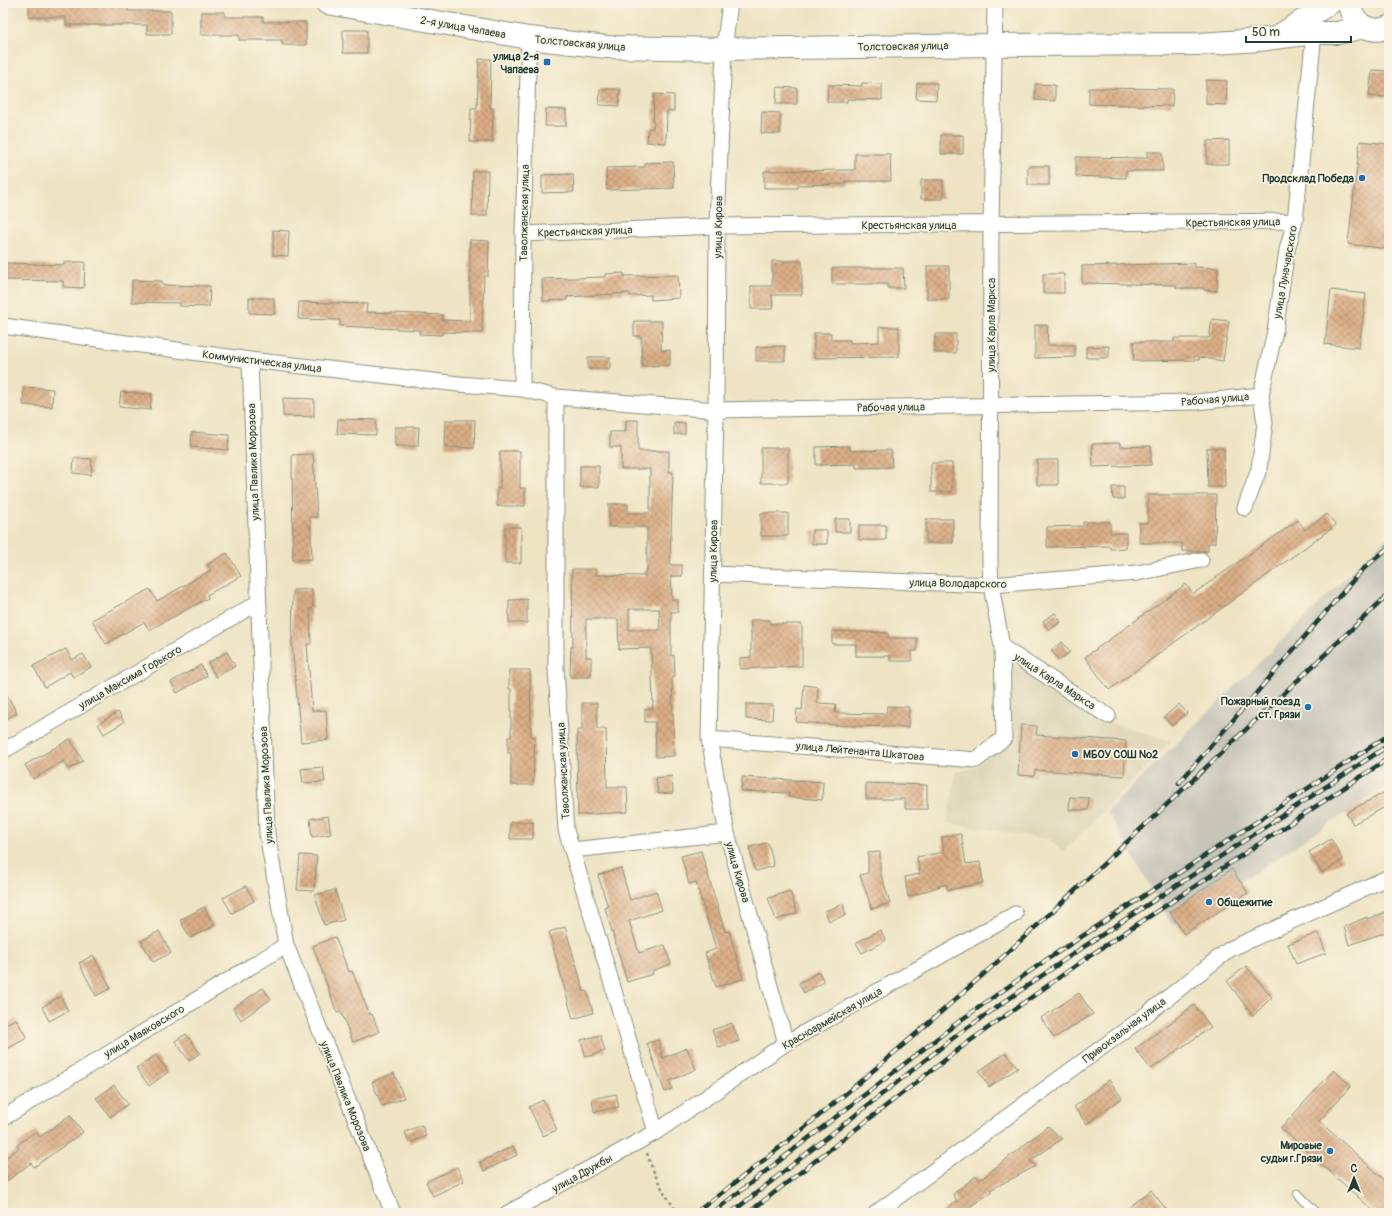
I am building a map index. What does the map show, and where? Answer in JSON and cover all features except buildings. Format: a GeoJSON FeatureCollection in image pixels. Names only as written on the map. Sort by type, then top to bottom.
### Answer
{"type":"FeatureCollection","features":[{"type":"Feature","properties":{"kind":"main road","name":"2-я улица Чапаева"},"geometry":{"type":"LineString","coordinates":[[327,3],[529,38]]}},
{"type":"Feature","properties":{"kind":"main road"},"geometry":{"type":"LineString","coordinates":[[1278,37],[1330,3]]}},
{"type":"Feature","properties":{"kind":"main road"},"geometry":{"type":"LineString","coordinates":[[1349,3],[1353,16],[1381,28]]}},
{"type":"Feature","properties":{"kind":"main road","name":"Толстовская улица"},"geometry":{"type":"LineString","coordinates":[[529,38],[607,47],[724,49],[1200,44],[1259,40],[1314,33],[1338,33],[1381,28]]}},
{"type":"Feature","properties":{"kind":"street","name":"улица Кирова"},"geometry":{"type":"LineString","coordinates":[[730,3],[724,49],[717,226],[716,410],[709,739],[727,833],[786,1043]]}},
{"type":"Feature","properties":{"kind":"street","name":"улица Карла Маркса"},"geometry":{"type":"LineString","coordinates":[[995,3],[990,406],[991,585],[1002,647],[1004,738]]}},
{"type":"Feature","properties":{"kind":"street","name":"улица Луначарского"},"geometry":{"type":"LineString","coordinates":[[1245,508],[1259,470],[1265,423],[1261,395],[1275,332],[1287,250],[1295,221],[1314,33]]}},
{"type":"Feature","properties":{"kind":"street","name":"Таволжанская улица"},"geometry":{"type":"LineString","coordinates":[[522,389],[523,234],[529,38]]}},
{"type":"Feature","properties":{"kind":"street","name":"Крестьянская улица"},"geometry":{"type":"LineString","coordinates":[[523,234],[717,226],[992,225],[1295,221]]}},
{"type":"Feature","properties":{"kind":"street","name":"Коммунистическая улица"},"geometry":{"type":"LineString","coordinates":[[3,326],[250,360],[459,384],[522,389]]}},
{"type":"Feature","properties":{"kind":"street","name":"улица Павлика Морозова"},"geometry":{"type":"LineString","coordinates":[[250,360],[257,603],[266,833],[286,945],[393,1213]]}},
{"type":"Feature","properties":{"kind":"street","name":"Рабочая улица"},"geometry":{"type":"LineString","coordinates":[[522,389],[556,397],[716,410],[1197,402],[1261,395]]}},
{"type":"Feature","properties":{"kind":"street","name":"Таволжанская улица"},"geometry":{"type":"LineString","coordinates":[[556,397],[556,668],[566,830],[573,850],[650,1136]]}},
{"type":"Feature","properties":{"kind":"street","name":"улица Володарского"},"geometry":{"type":"LineString","coordinates":[[713,574],[991,585],[1138,573],[1201,560]]}},
{"type":"Feature","properties":{"kind":"street","name":"улица Максима Горького"},"geometry":{"type":"LineString","coordinates":[[3,751],[257,603]]}},
{"type":"Feature","properties":{"kind":"street","name":"улица Карла Маркса"},"geometry":{"type":"LineString","coordinates":[[1002,647],[1108,716]]}},
{"type":"Feature","properties":{"kind":"street","name":"улица Лейтенанта Шкатова"},"geometry":{"type":"LineString","coordinates":[[709,739],[976,760],[1004,738]]}},
{"type":"Feature","properties":{"kind":"street"},"geometry":{"type":"LineString","coordinates":[[573,850],[727,833]]}},
{"type":"Feature","properties":{"kind":"street","name":"Привокзальная улица"},"geometry":{"type":"LineString","coordinates":[[876,1213],[1138,1021],[1230,949],[1389,877]]}},
{"type":"Feature","properties":{"kind":"street","name":"Красноармейская улица"},"geometry":{"type":"LineString","coordinates":[[650,1136],[786,1043],[1015,914]]}},
{"type":"Feature","properties":{"kind":"street","name":"улица Маяковского"},"geometry":{"type":"LineString","coordinates":[[3,1118],[286,945]]}},
{"type":"Feature","properties":{"kind":"street","name":"улица Дружбы"},"geometry":{"type":"LineString","coordinates":[[508,1213],[650,1136]]}},
{"type":"Feature","properties":{"kind":"lane"},"geometry":{"type":"LineString","coordinates":[[1298,1194],[1317,1213]]}},
{"type":"Feature","properties":{"kind":"path"},"geometry":{"type":"LineString","coordinates":[[650,1136],[652,1171],[665,1196],[678,1213]]}},
{"type":"Feature","properties":{"kind":"shaded area"},"geometry":{"type":"Polygon","coordinates":[[[1389,536],[1389,785],[1173,926],[1107,811],[1389,536]]]}},
{"type":"Feature","properties":{"kind":"shaded area","name":"МБОУ СОШ №2"},"geometry":{"type":"Polygon","coordinates":[[[1007,658],[1106,721],[1171,741],[1063,852],[1049,839],[947,823],[956,772],[975,767],[1009,740],[1007,658]]]}},
{"type":"Feature","properties":{"kind":"railway"},"geometry":{"type":"LineString","coordinates":[[1179,783],[1361,571],[1389,547]]}},
{"type":"Feature","properties":{"kind":"railway"},"geometry":{"type":"LineString","coordinates":[[695,1213],[787,1142],[877,1068],[964,991],[1136,834],[1389,594]]}},
{"type":"Feature","properties":{"kind":"railway"},"geometry":{"type":"LineString","coordinates":[[712,1213],[961,1020],[1046,960],[1389,735]]}},
{"type":"Feature","properties":{"kind":"railway"},"geometry":{"type":"LineString","coordinates":[[731,1213],[957,1035],[1073,954],[1389,745]]}},
{"type":"Feature","properties":{"kind":"railway"},"geometry":{"type":"LineString","coordinates":[[748,1213],[967,1043],[1088,957],[1389,758]]}},
{"type":"Feature","properties":{"kind":"place","name":"улица 2-я Чапаева"},"geometry":{"type":"Point","coordinates":[547,62]}},
{"type":"Feature","properties":{"kind":"place","name":"Продсклад Победа"},"geometry":{"type":"Point","coordinates":[1362,178]}},
{"type":"Feature","properties":{"kind":"place","name":"Пожарный поезд ст. Грязи"},"geometry":{"type":"Point","coordinates":[1308,707]}},
{"type":"Feature","properties":{"kind":"place","name":"МБОУ СОШ №2"},"geometry":{"type":"Point","coordinates":[1075,754]}},
{"type":"Feature","properties":{"kind":"place","name":"Общежитие"},"geometry":{"type":"Point","coordinates":[1209,902]}},
{"type":"Feature","properties":{"kind":"place","name":"Мировые судьи г.Грязи"},"geometry":{"type":"Point","coordinates":[1330,1151]}}]}
